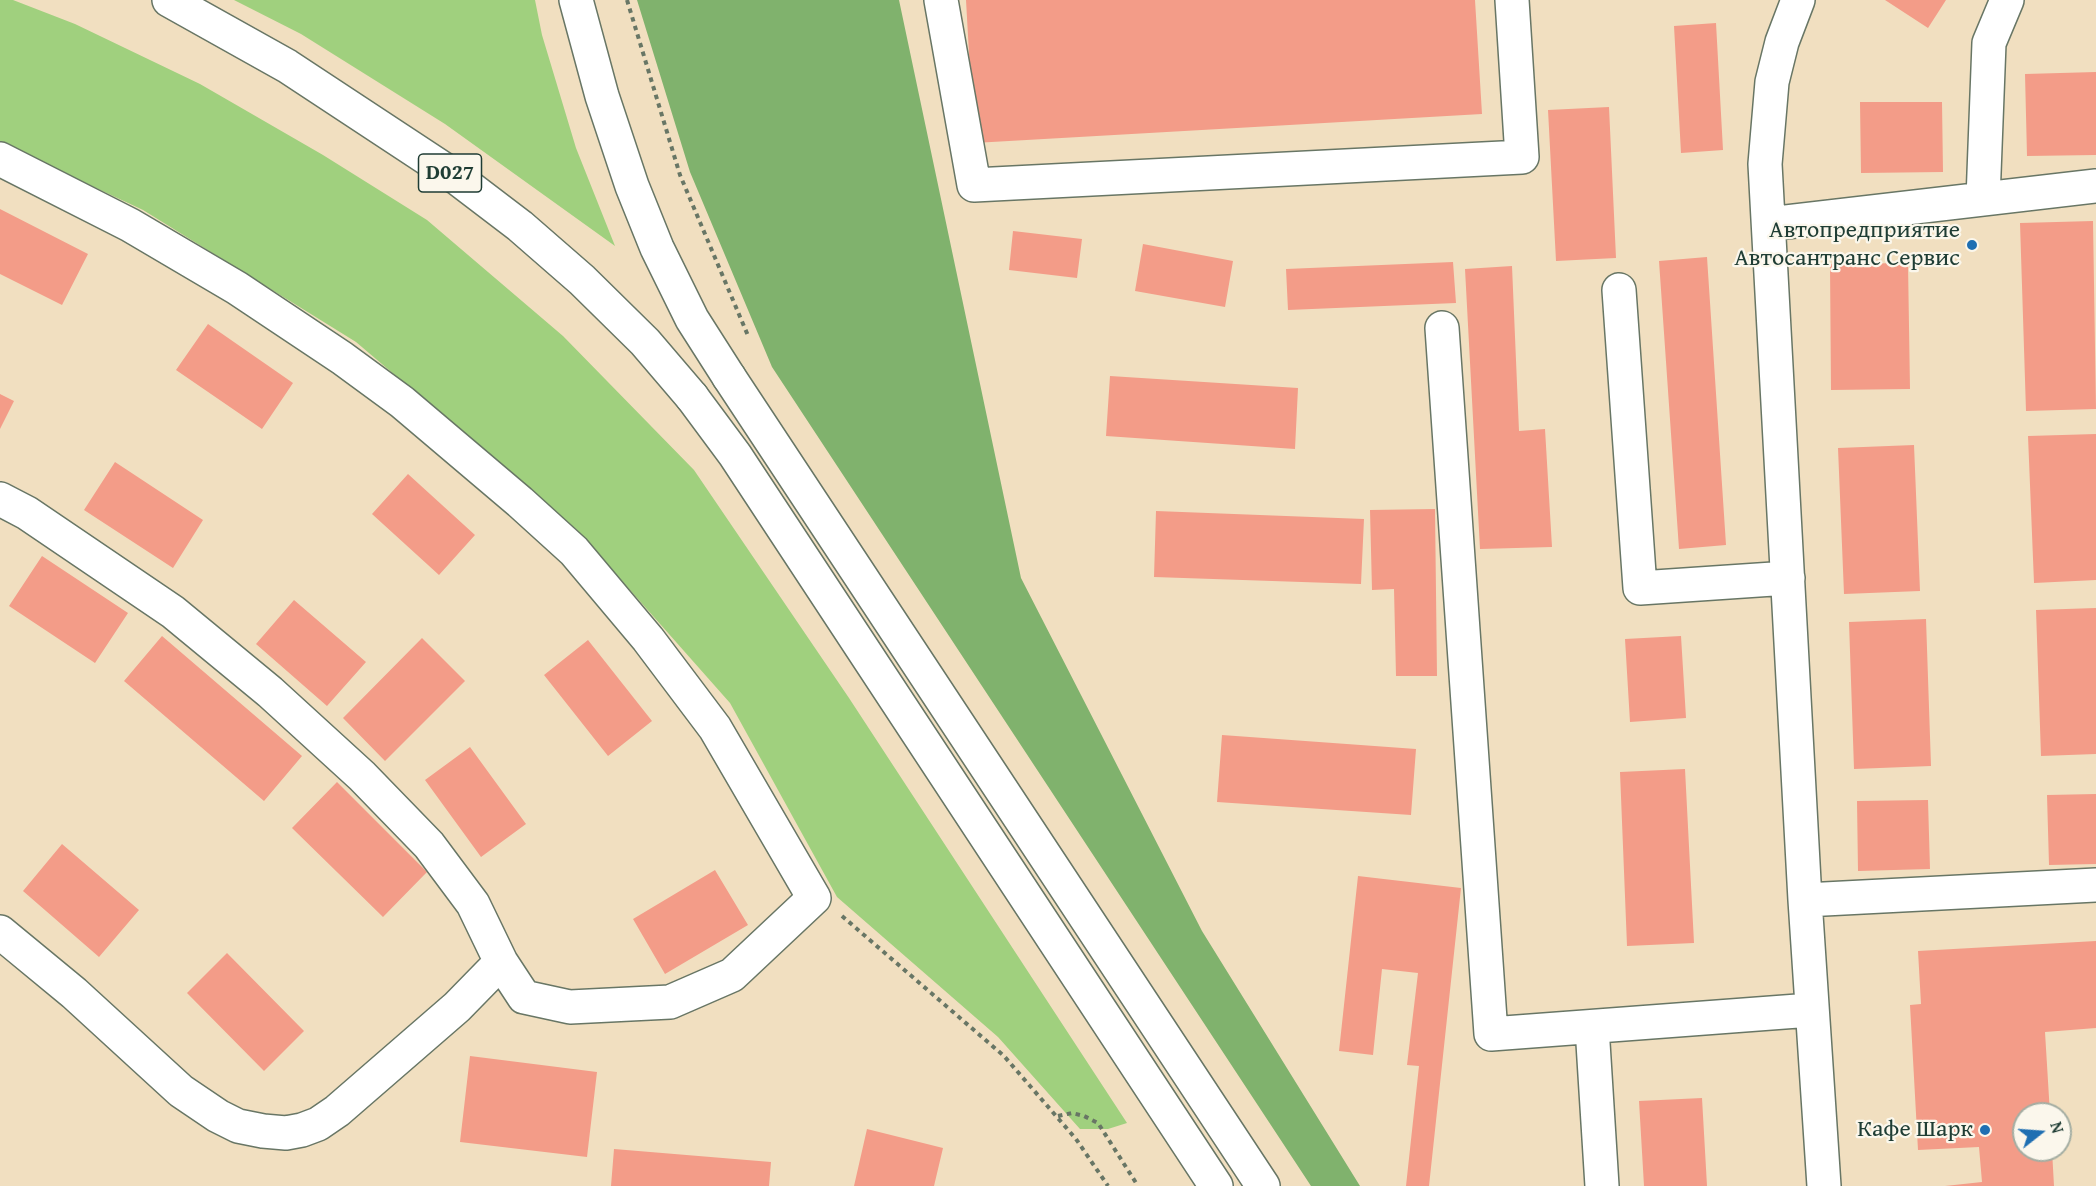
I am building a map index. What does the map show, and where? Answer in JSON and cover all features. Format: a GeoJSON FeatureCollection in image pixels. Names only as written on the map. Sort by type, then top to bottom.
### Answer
{"type":"FeatureCollection","features":[{"type":"Feature","properties":{"kind":"main road","name":"D027"},"geometry":{"type":"LineString","coordinates":[[169,0],[287,66],[457,178],[520,226],[582,280],[645,342],[692,397],[735,455],[1216,1186]]}},
{"type":"Feature","properties":{"kind":"main road"},"geometry":{"type":"LineString","coordinates":[[576,0],[602,96],[632,186],[657,248],[692,319],[1263,1186]]}},
{"type":"Feature","properties":{"kind":"main road"},"geometry":{"type":"LineString","coordinates":[[941,0],[974,185],[1522,157],[1512,0]]}},
{"type":"Feature","properties":{"kind":"main road"},"geometry":{"type":"LineString","coordinates":[[1983,199],[1989,43],[2007,0]]}},
{"type":"Feature","properties":{"kind":"main road"},"geometry":{"type":"LineString","coordinates":[[1794,1],[1776,62],[1768,109],[1766,164],[1811,1010],[1824,1186]]}},
{"type":"Feature","properties":{"kind":"main road"},"geometry":{"type":"LineString","coordinates":[[0,159],[130,225],[342,358],[402,402],[528,509],[574,551],[648,639],[715,728],[814,898],[732,975],[670,1002],[570,1007],[524,997],[501,962],[472,904],[435,854],[354,768],[270,692],[173,612],[36,519],[0,499]]}},
{"type":"Feature","properties":{"kind":"main road"},"geometry":{"type":"LineString","coordinates":[[1769,224],[2096,186]]}},
{"type":"Feature","properties":{"kind":"main road"},"geometry":{"type":"LineString","coordinates":[[1619,290],[1640,588],[1788,578]]}},
{"type":"Feature","properties":{"kind":"main road"},"geometry":{"type":"LineString","coordinates":[[1442,328],[1491,1034],[1811,1010]]}},
{"type":"Feature","properties":{"kind":"main road"},"geometry":{"type":"LineString","coordinates":[[1805,900],[2096,885]]}},
{"type":"Feature","properties":{"kind":"main road"},"geometry":{"type":"LineString","coordinates":[[0,932],[74,993],[181,1091],[238,1126],[274,1132],[302,1130],[318,1124],[338,1111],[457,1007],[501,962]]}},
{"type":"Feature","properties":{"kind":"main road"},"geometry":{"type":"LineString","coordinates":[[1592,1027],[1602,1186]]}},
{"type":"Feature","properties":{"kind":"path"},"geometry":{"type":"LineString","coordinates":[[627,0],[680,175],[753,349]]}},
{"type":"Feature","properties":{"kind":"path"},"geometry":{"type":"LineString","coordinates":[[814,898],[854,923],[1004,1056],[1076,1139],[1108,1186]]}},
{"type":"Feature","properties":{"kind":"path"},"geometry":{"type":"LineString","coordinates":[[1057,1116],[1072,1113],[1098,1123],[1138,1186]]}},
{"type":"Feature","properties":{"kind":"green space"},"geometry":{"type":"Polygon","coordinates":[[[0,0],[13,0],[75,24],[200,84],[323,155],[427,220],[563,336],[694,470],[849,698],[1127,1123],[1108,1129],[1080,1129],[998,1037],[837,897],[730,703],[576,529],[356,342],[143,210],[0,143],[0,0]]]}},
{"type":"Feature","properties":{"kind":"green space"},"geometry":{"type":"Polygon","coordinates":[[[234,0],[535,0],[542,35],[576,148],[615,246],[445,124],[301,34],[234,0]]]}},
{"type":"Feature","properties":{"kind":"green space"},"geometry":{"type":"Polygon","coordinates":[[[637,0],[899,0],[1021,578],[1202,931],[1360,1186],[1311,1186],[772,367],[690,172],[637,0]]]}},
{"type":"Feature","properties":{"kind":"building"},"geometry":{"type":"Polygon","coordinates":[[[966,0],[1475,0],[1482,114],[974,143],[966,0]]]}},
{"type":"Feature","properties":{"kind":"building"},"geometry":{"type":"Polygon","coordinates":[[[1885,0],[1946,0],[1928,28],[1885,0]]]}},
{"type":"Feature","properties":{"kind":"building"},"geometry":{"type":"Polygon","coordinates":[[[1716,23],[1723,150],[1681,153],[1674,26],[1716,23]]]}},
{"type":"Feature","properties":{"kind":"building"},"geometry":{"type":"Polygon","coordinates":[[[2096,72],[2096,155],[2027,156],[2025,74],[2096,72]]]}},
{"type":"Feature","properties":{"kind":"building"},"geometry":{"type":"Polygon","coordinates":[[[1860,102],[1942,102],[1943,172],[1861,173],[1860,102]]]}},
{"type":"Feature","properties":{"kind":"building"},"geometry":{"type":"Polygon","coordinates":[[[1609,107],[1616,258],[1556,261],[1548,110],[1609,107]]]}},
{"type":"Feature","properties":{"kind":"building"},"geometry":{"type":"Polygon","coordinates":[[[0,209],[88,254],[62,305],[0,274],[0,209]]]}},
{"type":"Feature","properties":{"kind":"building"},"geometry":{"type":"Polygon","coordinates":[[[2093,221],[2096,409],[2026,411],[2020,223],[2093,221]]]}},
{"type":"Feature","properties":{"kind":"building"},"geometry":{"type":"Polygon","coordinates":[[[1013,231],[1082,239],[1077,278],[1009,270],[1013,231]]]}},
{"type":"Feature","properties":{"kind":"building"},"geometry":{"type":"Polygon","coordinates":[[[1143,244],[1233,261],[1225,307],[1135,291],[1143,244]]]}},
{"type":"Feature","properties":{"kind":"building"},"geometry":{"type":"Polygon","coordinates":[[[1707,257],[1726,545],[1679,549],[1659,261],[1707,257]]]}},
{"type":"Feature","properties":{"kind":"building"},"geometry":{"type":"Polygon","coordinates":[[[1453,262],[1456,303],[1288,310],[1286,269],[1453,262]]]}},
{"type":"Feature","properties":{"kind":"building"},"geometry":{"type":"Polygon","coordinates":[[[1908,263],[1910,389],[1831,390],[1830,264],[1908,263]]]}},
{"type":"Feature","properties":{"kind":"building"},"geometry":{"type":"Polygon","coordinates":[[[1512,266],[1519,431],[1545,429],[1552,547],[1480,549],[1465,269],[1512,266]]]}},
{"type":"Feature","properties":{"kind":"building"},"geometry":{"type":"Polygon","coordinates":[[[208,324],[293,383],[262,429],[176,370],[208,324]]]}},
{"type":"Feature","properties":{"kind":"building"},"geometry":{"type":"Polygon","coordinates":[[[1110,376],[1298,388],[1295,449],[1106,436],[1110,376]]]}},
{"type":"Feature","properties":{"kind":"building"},"geometry":{"type":"Polygon","coordinates":[[[0,394],[14,401],[0,429],[0,394]]]}},
{"type":"Feature","properties":{"kind":"building"},"geometry":{"type":"Polygon","coordinates":[[[2096,434],[2096,580],[2034,583],[2028,436],[2096,434]]]}},
{"type":"Feature","properties":{"kind":"building"},"geometry":{"type":"Polygon","coordinates":[[[1914,445],[1920,591],[1844,594],[1838,448],[1914,445]]]}},
{"type":"Feature","properties":{"kind":"building"},"geometry":{"type":"Polygon","coordinates":[[[115,462],[203,520],[173,568],[84,510],[115,462]]]}},
{"type":"Feature","properties":{"kind":"building"},"geometry":{"type":"Polygon","coordinates":[[[408,474],[475,535],[439,575],[372,514],[408,474]]]}},
{"type":"Feature","properties":{"kind":"building"},"geometry":{"type":"Polygon","coordinates":[[[1435,509],[1437,676],[1396,676],[1394,589],[1372,590],[1370,510],[1435,509]]]}},
{"type":"Feature","properties":{"kind":"building"},"geometry":{"type":"Polygon","coordinates":[[[1156,511],[1364,519],[1361,584],[1154,577],[1156,511]]]}},
{"type":"Feature","properties":{"kind":"building"},"geometry":{"type":"Polygon","coordinates":[[[42,556],[128,613],[95,663],[9,606],[42,556]]]}},
{"type":"Feature","properties":{"kind":"building"},"geometry":{"type":"Polygon","coordinates":[[[294,600],[366,662],[327,706],[256,644],[294,600]]]}},
{"type":"Feature","properties":{"kind":"building"},"geometry":{"type":"Polygon","coordinates":[[[2096,608],[2096,754],[2041,756],[2036,610],[2096,608]]]}},
{"type":"Feature","properties":{"kind":"building"},"geometry":{"type":"Polygon","coordinates":[[[1926,619],[1931,766],[1854,769],[1849,622],[1926,619]]]}},
{"type":"Feature","properties":{"kind":"building"},"geometry":{"type":"Polygon","coordinates":[[[162,636],[302,756],[264,801],[124,681],[162,636]]]}},
{"type":"Feature","properties":{"kind":"building"},"geometry":{"type":"Polygon","coordinates":[[[1681,636],[1686,718],[1630,722],[1625,639],[1681,636]]]}},
{"type":"Feature","properties":{"kind":"building"},"geometry":{"type":"Polygon","coordinates":[[[422,638],[465,681],[385,761],[343,718],[422,638]]]}},
{"type":"Feature","properties":{"kind":"building"},"geometry":{"type":"Polygon","coordinates":[[[588,640],[652,721],[608,756],[544,675],[588,640]]]}},
{"type":"Feature","properties":{"kind":"building"},"geometry":{"type":"Polygon","coordinates":[[[1222,735],[1416,749],[1411,815],[1217,802],[1222,735]]]}},
{"type":"Feature","properties":{"kind":"building"},"geometry":{"type":"Polygon","coordinates":[[[470,747],[526,824],[481,857],[425,780],[470,747]]]}},
{"type":"Feature","properties":{"kind":"building"},"geometry":{"type":"Polygon","coordinates":[[[1685,769],[1694,943],[1627,946],[1620,772],[1685,769]]]}},
{"type":"Feature","properties":{"kind":"building"},"geometry":{"type":"Polygon","coordinates":[[[337,782],[427,872],[383,917],[292,828],[337,782]]]}},
{"type":"Feature","properties":{"kind":"building"},"geometry":{"type":"Polygon","coordinates":[[[2096,794],[2096,864],[2049,865],[2047,795],[2096,794]]]}},
{"type":"Feature","properties":{"kind":"building"},"geometry":{"type":"Polygon","coordinates":[[[1928,800],[1930,869],[1858,871],[1857,801],[1928,800]]]}},
{"type":"Feature","properties":{"kind":"building"},"geometry":{"type":"Polygon","coordinates":[[[62,844],[139,910],[99,957],[23,891],[62,844]]]}},
{"type":"Feature","properties":{"kind":"building"},"geometry":{"type":"Polygon","coordinates":[[[715,870],[748,925],[665,974],[633,919],[715,870]]]}},
{"type":"Feature","properties":{"kind":"building"},"geometry":{"type":"Polygon","coordinates":[[[1358,876],[1461,888],[1429,1186],[1406,1186],[1419,1066],[1407,1065],[1418,973],[1382,969],[1373,1055],[1339,1051],[1358,876]]]}},
{"type":"Feature","properties":{"kind":"building"},"geometry":{"type":"Polygon","coordinates":[[[2096,941],[2096,1028],[2045,1032],[2049,1102],[2012,1102],[2012,1162],[2053,1162],[2054,1186],[1945,1186],[1982,1182],[1979,1147],[1918,1150],[1910,1005],[1921,1004],[1918,951],[2096,941]]]}},
{"type":"Feature","properties":{"kind":"building"},"geometry":{"type":"Polygon","coordinates":[[[227,953],[304,1031],[264,1071],[187,993],[227,953]]]}},
{"type":"Feature","properties":{"kind":"building"},"geometry":{"type":"Polygon","coordinates":[[[470,1056],[597,1072],[587,1157],[460,1142],[470,1056]]]}},
{"type":"Feature","properties":{"kind":"building"},"geometry":{"type":"Polygon","coordinates":[[[1702,1098],[1707,1186],[1644,1186],[1639,1101],[1702,1098]]]}},
{"type":"Feature","properties":{"kind":"building"},"geometry":{"type":"Polygon","coordinates":[[[867,1129],[943,1148],[934,1186],[854,1186],[867,1129]]]}},
{"type":"Feature","properties":{"kind":"building"},"geometry":{"type":"Polygon","coordinates":[[[614,1149],[771,1162],[769,1186],[611,1186],[614,1149]]]}},
{"type":"Feature","properties":{"kind":"place","name":"Автопредприятие Автосантранс Сервис"},"geometry":{"type":"Point","coordinates":[1972,245]}},
{"type":"Feature","properties":{"kind":"place","name":"Кафе Шарк"},"geometry":{"type":"Point","coordinates":[1985,1130]}}]}
